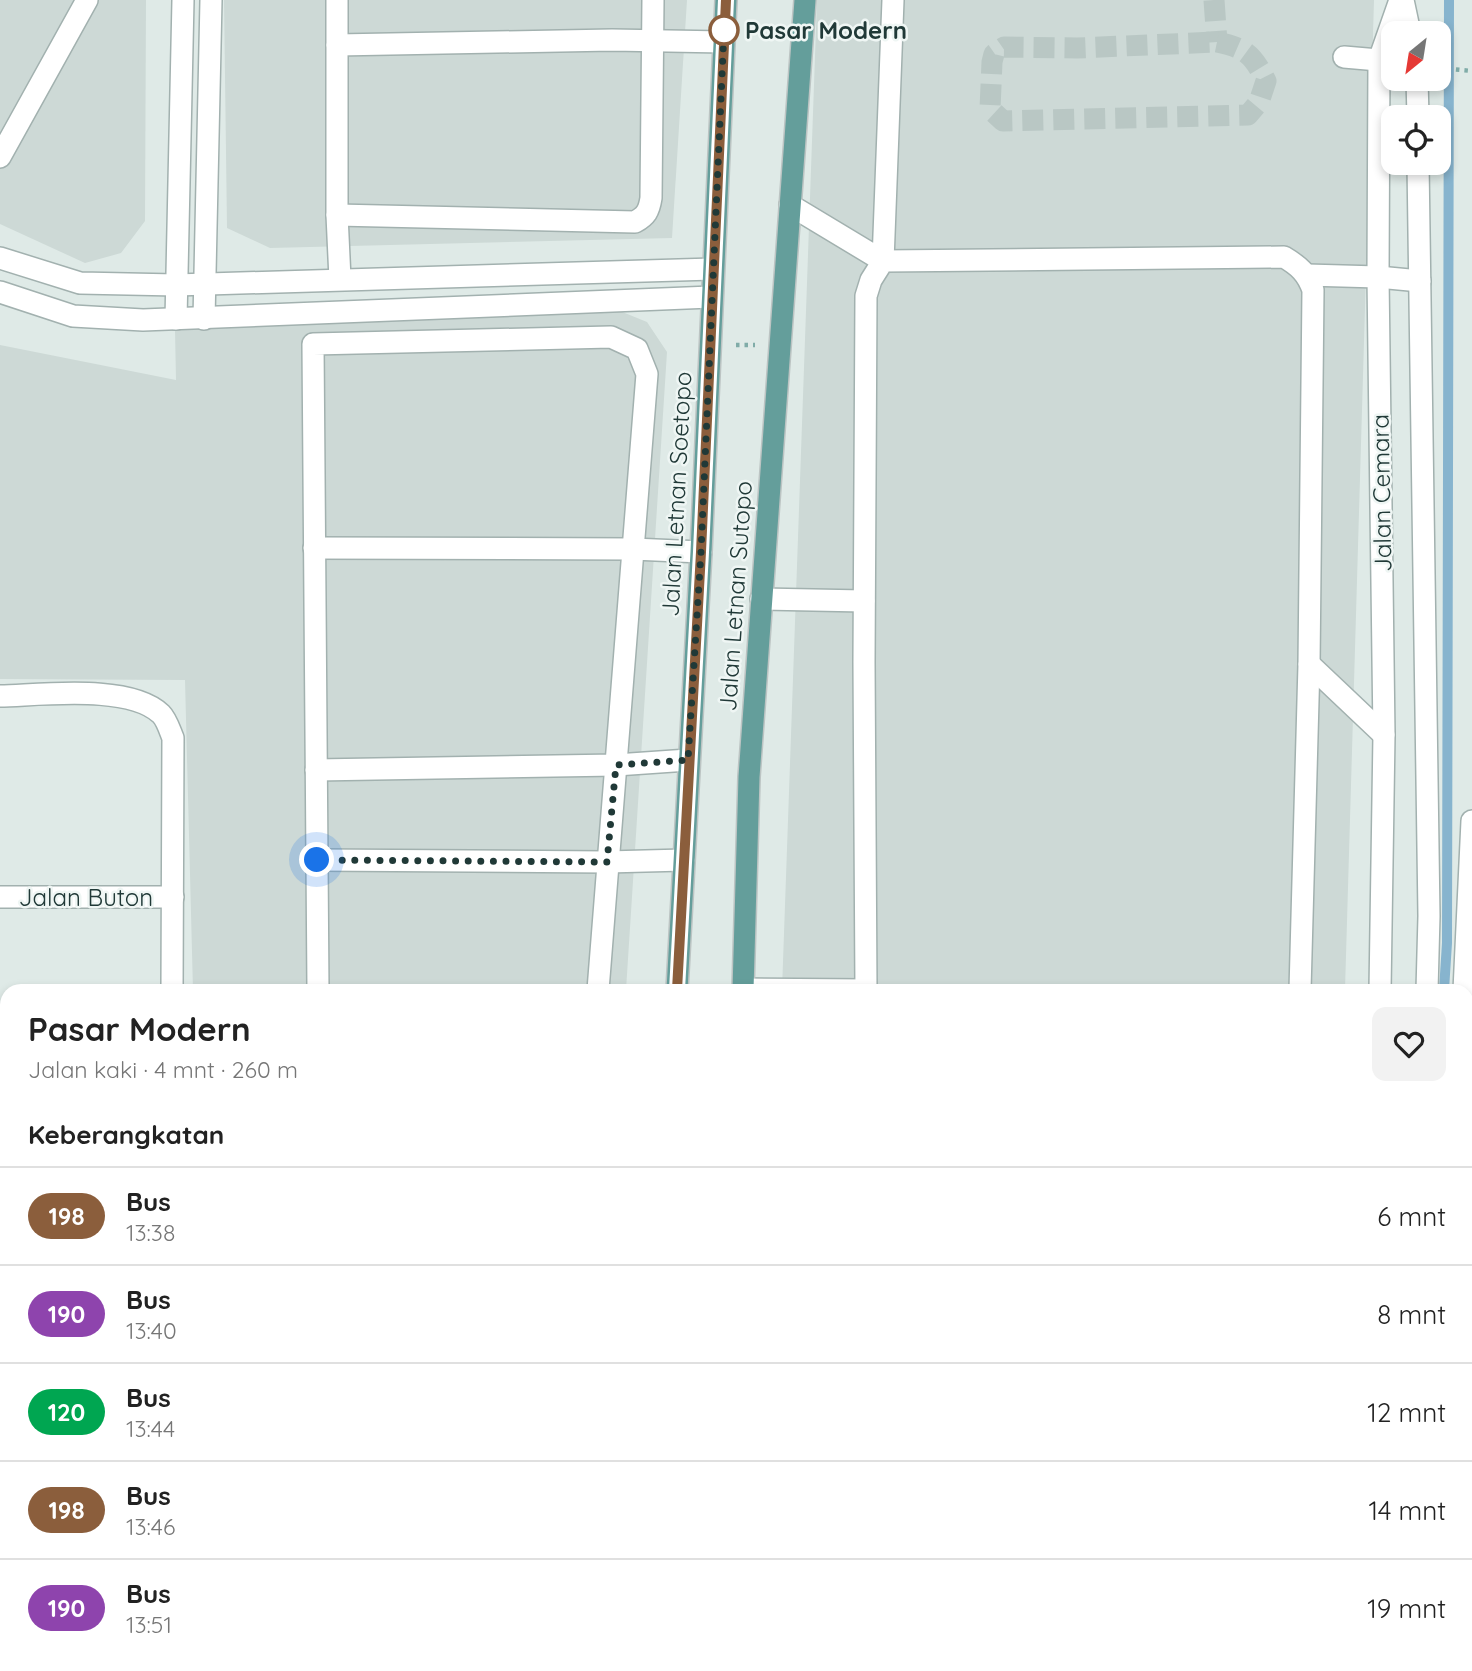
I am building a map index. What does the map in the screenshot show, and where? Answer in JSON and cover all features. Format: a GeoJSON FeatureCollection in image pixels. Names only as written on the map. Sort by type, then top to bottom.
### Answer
{"type":"FeatureCollection","features":[{"type":"Feature","properties":{"kind":"main road","name":"Jalan Letnan Soetopo"},"geometry":{"type":"LineString","coordinates":[[677,984],[701,552],[726,0]]}},
{"type":"Feature","properties":{"kind":"main road"},"geometry":{"type":"LineString","coordinates":[[790,205],[804,0]]}},
{"type":"Feature","properties":{"kind":"main road","name":"Jalan Letnan Sutopo"},"geometry":{"type":"LineString","coordinates":[[743,984],[749,777],[790,205]]}},
{"type":"Feature","properties":{"kind":"street"},"geometry":{"type":"LineString","coordinates":[[0,157],[88,0]]}},
{"type":"Feature","properties":{"kind":"street"},"geometry":{"type":"LineString","coordinates":[[176,319],[183,0]]}},
{"type":"Feature","properties":{"kind":"street"},"geometry":{"type":"LineString","coordinates":[[204,319],[211,0]]}},
{"type":"Feature","properties":{"kind":"street"},"geometry":{"type":"LineString","coordinates":[[337,0],[340,279]]}},
{"type":"Feature","properties":{"kind":"street"},"geometry":{"type":"LineString","coordinates":[[338,215],[635,222],[643,218],[649,211],[651,198],[653,0]]}},
{"type":"Feature","properties":{"kind":"street"},"geometry":{"type":"LineString","coordinates":[[866,984],[866,296],[871,280],[884,261],[892,0]]}},
{"type":"Feature","properties":{"kind":"street","name":"Jalan Cemara"},"geometry":{"type":"LineString","coordinates":[[1402,0],[1407,21]]}},
{"type":"Feature","properties":{"kind":"street","name":"Jalan Cemara"},"geometry":{"type":"LineString","coordinates":[[1396,21],[1402,0]]}},
{"type":"Feature","properties":{"kind":"street"},"geometry":{"type":"LineString","coordinates":[[337,45],[652,40],[724,42]]}},
{"type":"Feature","properties":{"kind":"street"},"geometry":{"type":"LineString","coordinates":[[1344,57],[1381,61]]}},
{"type":"Feature","properties":{"kind":"street","name":"Jalan Cemara"},"geometry":{"type":"LineString","coordinates":[[1380,984],[1384,735],[1378,277],[1385,91]]}},
{"type":"Feature","properties":{"kind":"street","name":"Jalan Cemara"},"geometry":{"type":"LineString","coordinates":[[1418,175],[1429,916],[1427,984]]}},
{"type":"Feature","properties":{"kind":"street"},"geometry":{"type":"LineString","coordinates":[[790,205],[884,261],[1284,257],[1297,264],[1307,275],[1313,290],[1300,984]]}},
{"type":"Feature","properties":{"kind":"street"},"geometry":{"type":"LineString","coordinates":[[0,258],[80,283],[176,285],[713,270]]}},
{"type":"Feature","properties":{"kind":"street"},"geometry":{"type":"LineString","coordinates":[[1307,275],[1420,281]]}},
{"type":"Feature","properties":{"kind":"street"},"geometry":{"type":"LineString","coordinates":[[0,292],[73,316],[176,319],[711,297]]}},
{"type":"Feature","properties":{"kind":"street"},"geometry":{"type":"LineString","coordinates":[[318,984],[313,344],[611,337],[637,349],[648,374],[598,984]]}},
{"type":"Feature","properties":{"kind":"street"},"geometry":{"type":"LineString","coordinates":[[314,548],[633,549],[701,552]]}},
{"type":"Feature","properties":{"kind":"street"},"geometry":{"type":"LineString","coordinates":[[761,600],[864,601]]}},
{"type":"Feature","properties":{"kind":"street"},"geometry":{"type":"LineString","coordinates":[[1308,664],[1384,735]]}},
{"type":"Feature","properties":{"kind":"street"},"geometry":{"type":"LineString","coordinates":[[0,696],[116,695],[141,701],[163,715],[173,738],[172,984]]}},
{"type":"Feature","properties":{"kind":"street"},"geometry":{"type":"LineString","coordinates":[[316,770],[616,765],[688,760]]}},
{"type":"Feature","properties":{"kind":"street"},"geometry":{"type":"LineString","coordinates":[[1464,984],[1472,821]]}},
{"type":"Feature","properties":{"kind":"street"},"geometry":{"type":"LineString","coordinates":[[317,860],[684,860]]}},
{"type":"Feature","properties":{"kind":"street","name":"Jalan Buton"},"geometry":{"type":"LineString","coordinates":[[0,897],[173,897]]}},
{"type":"Feature","properties":{"kind":"path"},"geometry":{"type":"LineString","coordinates":[[1451,69],[1472,71]]}},
{"type":"Feature","properties":{"kind":"path"},"geometry":{"type":"LineString","coordinates":[[710,345],[781,346]]}},
{"type":"Feature","properties":{"kind":"shaded area"},"geometry":{"type":"Polygon","coordinates":[[[0,0],[146,0],[145,221],[121,253],[85,263],[0,224],[0,0]]]}},
{"type":"Feature","properties":{"kind":"shaded area"},"geometry":{"type":"Polygon","coordinates":[[[224,0],[687,0],[672,238],[270,248],[227,228],[224,0]]]}},
{"type":"Feature","properties":{"kind":"shaded area"},"geometry":{"type":"Polygon","coordinates":[[[817,0],[1374,0],[1345,984],[782,984],[817,0]]]}},
{"type":"Feature","properties":{"kind":"shaded area"},"geometry":{"type":"Polygon","coordinates":[[[615,309],[647,322],[667,352],[626,984],[193,984],[185,680],[0,679],[0,345],[176,380],[175,330],[615,309]]]}},
{"type":"Feature","properties":{"kind":"shaded area"},"geometry":{"type":"Polygon","coordinates":[[[1457,892],[1472,892],[1472,984],[1455,984],[1457,892]]]}},
{"type":"Feature","properties":{"kind":"waterway"},"geometry":{"type":"LineString","coordinates":[[1444,984],[1447,943],[1449,0]]}},
{"type":"Feature","properties":{"kind":"tunnel"},"geometry":{"type":"LineString","coordinates":[[1214,0],[1217,42]]}},
{"type":"Feature","properties":{"kind":"tunnel"},"geometry":{"type":"LineString","coordinates":[[1217,42],[1248,54],[1266,81],[1259,102],[1248,115],[1003,121],[990,109],[992,62],[994,54],[1004,47],[1077,48],[1217,42]]}},
{"type":"Feature","properties":{"kind":"bus line","name":"198"},"geometry":{"type":"LineString","coordinates":[[677,984],[701,552],[726,0]]}},
{"type":"Feature","properties":{"kind":"place","name":"Pasar Modern"},"geometry":{"type":"Point","coordinates":[724,30]}},
{"type":"Feature","properties":{"kind":"route"},"geometry":{"type":"LineString","coordinates":[[317,860],[607,862],[616,765],[688,760],[701,552],[724,30]]}}]}
